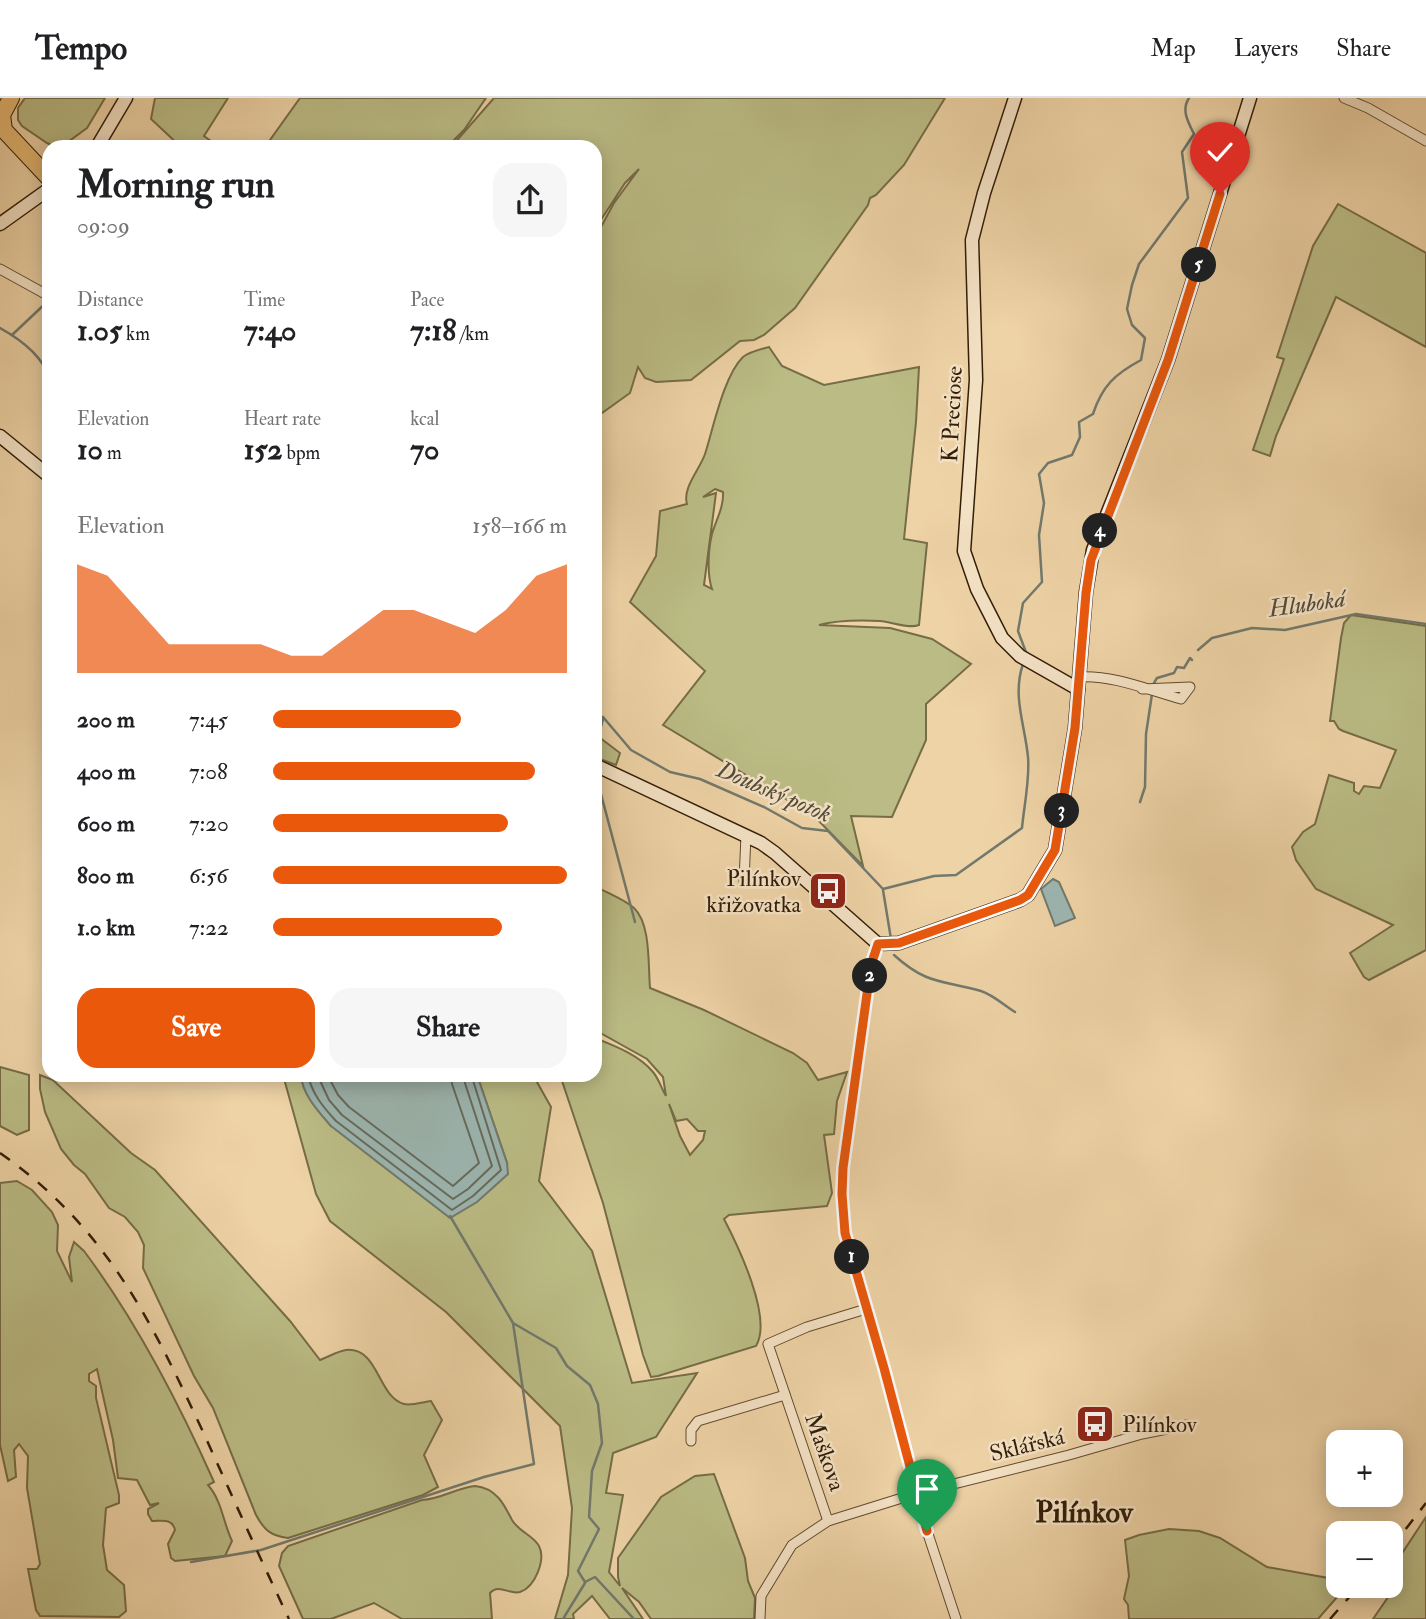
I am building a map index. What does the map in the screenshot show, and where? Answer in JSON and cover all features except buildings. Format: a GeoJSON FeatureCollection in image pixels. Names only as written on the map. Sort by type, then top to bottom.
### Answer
{"type":"FeatureCollection","features":[{"type":"Feature","properties":{"kind":"highway"},"geometry":{"type":"LineString","coordinates":[[11,98],[2,115],[2,125],[42,171]]}},
{"type":"Feature","properties":{"kind":"highway"},"geometry":{"type":"LineString","coordinates":[[0,143],[29,159]]}},
{"type":"Feature","properties":{"kind":"street"},"geometry":{"type":"LineString","coordinates":[[101,140],[126,98]]}},
{"type":"Feature","properties":{"kind":"street","name":"K Preciose"},"geometry":{"type":"LineString","coordinates":[[1015,98],[984,193],[972,240],[976,380],[964,551],[977,589],[1002,638],[1025,659],[1079,683]]}},
{"type":"Feature","properties":{"kind":"street"},"geometry":{"type":"LineString","coordinates":[[602,768],[746,835],[775,853],[878,944],[899,943],[1028,895],[1055,850],[1075,728],[1086,593],[1093,550],[1168,360],[1250,98]]}},
{"type":"Feature","properties":{"kind":"street"},"geometry":{"type":"LineString","coordinates":[[1344,98],[1368,107],[1426,141]]}},
{"type":"Feature","properties":{"kind":"street"},"geometry":{"type":"LineString","coordinates":[[0,224],[42,194]]}},
{"type":"Feature","properties":{"kind":"street"},"geometry":{"type":"LineString","coordinates":[[0,270],[42,292]]}},
{"type":"Feature","properties":{"kind":"street"},"geometry":{"type":"LineString","coordinates":[[0,436],[42,470]]}},
{"type":"Feature","properties":{"kind":"street"},"geometry":{"type":"LineString","coordinates":[[1079,683],[1105,677],[1143,689]]}},
{"type":"Feature","properties":{"kind":"street"},"geometry":{"type":"LineString","coordinates":[[744,881],[746,835]]}},
{"type":"Feature","properties":{"kind":"street"},"geometry":{"type":"LineString","coordinates":[[878,944],[871,965],[843,1168],[845,1233],[927,1531],[956,1619]]}},
{"type":"Feature","properties":{"kind":"street","name":"Maškova"},"geometry":{"type":"LineString","coordinates":[[828,1521],[768,1344],[807,1327],[866,1309]]}},
{"type":"Feature","properties":{"kind":"street","name":"Maškova"},"geometry":{"type":"LineString","coordinates":[[691,1441],[691,1430],[698,1421],[785,1395]]}},
{"type":"Feature","properties":{"kind":"street","name":"Sklářská"},"geometry":{"type":"LineString","coordinates":[[918,1493],[1142,1434],[1187,1425]]}},
{"type":"Feature","properties":{"kind":"street","name":"Maškova"},"geometry":{"type":"LineString","coordinates":[[760,1619],[761,1597],[792,1545],[828,1521],[918,1493]]}},
{"type":"Feature","properties":{"kind":"green space"},"geometry":{"type":"Polygon","coordinates":[[[25,98],[105,98],[87,128],[70,140],[43,140],[22,126],[18,120],[18,108],[25,98]]]}},
{"type":"Feature","properties":{"kind":"green space"},"geometry":{"type":"Polygon","coordinates":[[[155,98],[228,98],[204,136],[209,140],[174,140],[151,119],[155,98]]]}},
{"type":"Feature","properties":{"kind":"green space"},"geometry":{"type":"Polygon","coordinates":[[[300,98],[486,98],[454,140],[270,140],[300,98]]]}},
{"type":"Feature","properties":{"kind":"green space"},"geometry":{"type":"Polygon","coordinates":[[[494,98],[945,98],[904,165],[870,198],[868,205],[795,308],[764,335],[754,340],[740,341],[691,380],[656,382],[645,378],[638,367],[630,393],[602,413],[602,225],[614,203],[639,169],[625,183],[602,218],[602,140],[457,140],[494,98]]]}},
{"type":"Feature","properties":{"kind":"green space"},"geometry":{"type":"Polygon","coordinates":[[[1338,204],[1426,253],[1426,347],[1336,297],[1276,436],[1270,456],[1253,450],[1284,359],[1277,357],[1313,246],[1338,204]]]}},
{"type":"Feature","properties":{"kind":"green space"},"geometry":{"type":"Polygon","coordinates":[[[769,347],[782,366],[824,385],[919,367],[904,539],[927,543],[919,625],[865,620],[819,625],[890,628],[932,639],[971,664],[926,704],[926,740],[892,817],[851,816],[863,866],[814,816],[663,725],[705,671],[630,602],[656,556],[660,511],[687,504],[687,492],[705,454],[730,376],[743,357],[769,347]],[[715,489],[703,497],[716,493],[704,585],[712,589],[710,547],[723,492],[715,489]]]}},
{"type":"Feature","properties":{"kind":"green space"},"geometry":{"type":"Polygon","coordinates":[[[1351,615],[1426,626],[1426,950],[1369,980],[1364,977],[1350,953],[1393,925],[1316,889],[1296,860],[1292,847],[1303,832],[1315,824],[1329,775],[1354,783],[1354,791],[1359,794],[1364,786],[1380,788],[1396,750],[1343,731],[1334,721],[1330,721],[1341,638],[1344,623],[1351,615]]]}},
{"type":"Feature","properties":{"kind":"green space"},"geometry":{"type":"Polygon","coordinates":[[[602,739],[620,753],[616,765],[602,760],[602,739]]]}},
{"type":"Feature","properties":{"kind":"green space"},"geometry":{"type":"Polygon","coordinates":[[[602,890],[634,908],[639,915],[648,945],[650,988],[704,1010],[793,1053],[807,1063],[818,1080],[847,1072],[837,1101],[834,1134],[824,1135],[832,1193],[827,1206],[729,1215],[724,1219],[745,1264],[757,1301],[760,1334],[756,1346],[651,1377],[603,1203],[562,1082],[602,1082],[602,1041],[626,1052],[647,1066],[666,1096],[663,1077],[647,1059],[602,1034],[602,890]],[[669,1104],[680,1136],[690,1155],[703,1140],[705,1131],[698,1131],[687,1119],[676,1121],[669,1104]]]}},
{"type":"Feature","properties":{"kind":"green space"},"geometry":{"type":"Polygon","coordinates":[[[0,1067],[29,1075],[29,1130],[17,1135],[0,1126],[0,1067]]]}},
{"type":"Feature","properties":{"kind":"green space"},"geometry":{"type":"Polygon","coordinates":[[[40,1075],[42,1082],[55,1082],[131,1153],[155,1170],[290,1321],[320,1360],[346,1350],[357,1351],[372,1364],[395,1399],[404,1404],[431,1401],[442,1420],[424,1455],[438,1487],[423,1495],[288,1538],[277,1536],[265,1528],[256,1515],[213,1408],[194,1376],[143,1268],[144,1245],[138,1232],[125,1217],[109,1208],[85,1174],[61,1149],[45,1112],[40,1075]]]}},
{"type":"Feature","properties":{"kind":"green space"},"geometry":{"type":"Polygon","coordinates":[[[285,1082],[302,1082],[316,1109],[331,1126],[507,1163],[479,1082],[537,1082],[551,1107],[539,1181],[592,1251],[632,1383],[697,1373],[656,1437],[613,1453],[606,1493],[623,1495],[609,1572],[620,1586],[618,1558],[661,1497],[695,1476],[714,1474],[745,1558],[748,1581],[755,1598],[754,1619],[651,1619],[639,1602],[622,1588],[643,1619],[610,1619],[592,1596],[573,1614],[574,1619],[555,1619],[568,1575],[572,1508],[560,1426],[446,1312],[330,1221],[316,1194],[285,1082]]]}},
{"type":"Feature","properties":{"kind":"green space"},"geometry":{"type":"Polygon","coordinates":[[[17,1181],[32,1190],[52,1212],[58,1225],[57,1251],[72,1282],[69,1257],[74,1242],[84,1251],[139,1334],[171,1392],[214,1482],[208,1485],[219,1505],[232,1541],[225,1556],[175,1561],[171,1558],[168,1544],[175,1530],[174,1526],[166,1521],[152,1521],[148,1514],[148,1509],[159,1503],[150,1505],[137,1480],[118,1478],[113,1440],[97,1369],[89,1374],[89,1381],[96,1386],[96,1398],[119,1495],[119,1503],[106,1508],[103,1545],[107,1570],[124,1585],[126,1611],[119,1617],[40,1616],[36,1610],[28,1569],[37,1569],[40,1564],[27,1488],[28,1456],[19,1444],[14,1450],[16,1477],[8,1481],[0,1445],[0,1183],[17,1181]]]}},
{"type":"Feature","properties":{"kind":"green space"},"geometry":{"type":"Polygon","coordinates":[[[475,1486],[494,1493],[515,1524],[536,1542],[541,1552],[538,1572],[530,1585],[520,1592],[497,1589],[490,1593],[492,1619],[402,1619],[374,1603],[331,1619],[303,1619],[279,1566],[282,1553],[288,1546],[422,1500],[475,1486]]]}},
{"type":"Feature","properties":{"kind":"green space"},"geometry":{"type":"Polygon","coordinates":[[[1426,1517],[1426,1619],[1373,1619],[1388,1598],[1403,1598],[1403,1552],[1426,1517]]]}},
{"type":"Feature","properties":{"kind":"green space"},"geometry":{"type":"Polygon","coordinates":[[[1169,1529],[1199,1531],[1220,1538],[1267,1567],[1326,1578],[1326,1598],[1336,1598],[1318,1619],[1129,1619],[1128,1605],[1124,1599],[1129,1576],[1125,1540],[1169,1529]]]}},
{"type":"Feature","properties":{"kind":"water"},"geometry":{"type":"Polygon","coordinates":[[[1053,879],[1059,882],[1075,918],[1055,926],[1041,889],[1053,879]]]}},
{"type":"Feature","properties":{"kind":"water"},"geometry":{"type":"Polygon","coordinates":[[[302,1082],[479,1082],[507,1163],[508,1174],[477,1202],[450,1218],[331,1126],[308,1096],[302,1082]]]}},
{"type":"Feature","properties":{"kind":"waterway","name":"Doubský potok"},"geometry":{"type":"LineString","coordinates":[[1027,655],[1018,631],[1023,603],[1042,582],[1039,535],[1044,503],[1039,474],[1048,463],[1072,455],[1080,437],[1079,422],[1093,414],[1105,388],[1124,370],[1141,360],[1145,338],[1132,325],[1127,309],[1139,264],[1188,198],[1182,152],[1194,134],[1185,111],[1189,98]]}},
{"type":"Feature","properties":{"kind":"waterway"},"geometry":{"type":"LineString","coordinates":[[12,335],[42,307]]}},
{"type":"Feature","properties":{"kind":"waterway","name":"Doubský potok"},"geometry":{"type":"LineString","coordinates":[[0,328],[15,337],[42,363]]}},
{"type":"Feature","properties":{"kind":"waterway","name":"Hluboká"},"geometry":{"type":"LineString","coordinates":[[1198,650],[1212,638],[1252,628],[1285,630],[1356,614],[1426,624]]}},
{"type":"Feature","properties":{"kind":"waterway","name":"Hluboká"},"geometry":{"type":"LineString","coordinates":[[1154,683],[1157,678],[1174,673],[1177,667],[1184,668],[1190,658],[1192,660]]}},
{"type":"Feature","properties":{"kind":"waterway","name":"Doubský potok"},"geometry":{"type":"LineString","coordinates":[[602,717],[631,750],[670,772],[700,779],[764,807],[802,828],[828,831],[883,889],[934,876],[956,875],[1022,828],[1028,783],[1019,699],[1023,664]]}},
{"type":"Feature","properties":{"kind":"waterway","name":"Hluboká"},"geometry":{"type":"LineString","coordinates":[[1140,802],[1145,787],[1146,734],[1152,694]]}},
{"type":"Feature","properties":{"kind":"waterway"},"geometry":{"type":"LineString","coordinates":[[602,723],[603,719]]}},
{"type":"Feature","properties":{"kind":"waterway"},"geometry":{"type":"LineString","coordinates":[[602,798],[635,922]]}},
{"type":"Feature","properties":{"kind":"waterway"},"geometry":{"type":"LineString","coordinates":[[883,890],[891,939]]}},
{"type":"Feature","properties":{"kind":"waterway"},"geometry":{"type":"LineString","coordinates":[[894,955],[926,977],[981,991],[1015,1012]]}},
{"type":"Feature","properties":{"kind":"waterway"},"geometry":{"type":"LineString","coordinates":[[450,1216],[513,1323],[556,1348],[567,1366],[590,1385],[598,1404],[602,1443],[592,1471],[589,1517],[599,1529],[578,1571],[585,1582],[595,1577],[634,1619]]}},
{"type":"Feature","properties":{"kind":"waterway"},"geometry":{"type":"LineString","coordinates":[[191,1562],[261,1550],[484,1477],[534,1464],[513,1323]]}},
{"type":"Feature","properties":{"kind":"waterway"},"geometry":{"type":"LineString","coordinates":[[563,1619],[585,1583]]}},
{"type":"Feature","properties":{"kind":"railway"},"geometry":{"type":"LineString","coordinates":[[0,1153],[69,1212],[122,1278],[165,1352],[289,1619]]}},
{"type":"Feature","properties":{"kind":"railway"},"geometry":{"type":"LineString","coordinates":[[1403,1533],[1426,1503]]}},
{"type":"Feature","properties":{"kind":"railway"},"geometry":{"type":"LineString","coordinates":[[1330,1619],[1348,1598]]}},
{"type":"Feature","properties":{"kind":"place","name":"Pilínkov křižovatka"},"geometry":{"type":"Point","coordinates":[828,891]}},
{"type":"Feature","properties":{"kind":"place","name":"Pilínkov"},"geometry":{"type":"Point","coordinates":[1095,1424]}},
{"type":"Feature","properties":{"kind":"district","name":"Pilínkov"},"geometry":{"type":"Point","coordinates":[1084,1512]}},
{"type":"Feature","properties":{"kind":"route"},"geometry":{"type":"LineString","coordinates":[[927,1531],[845,1233],[843,1168],[871,965],[878,944],[899,943],[1020,900],[1028,895],[1055,850],[1075,728],[1091,560],[1168,360],[1220,194]]}}]}
